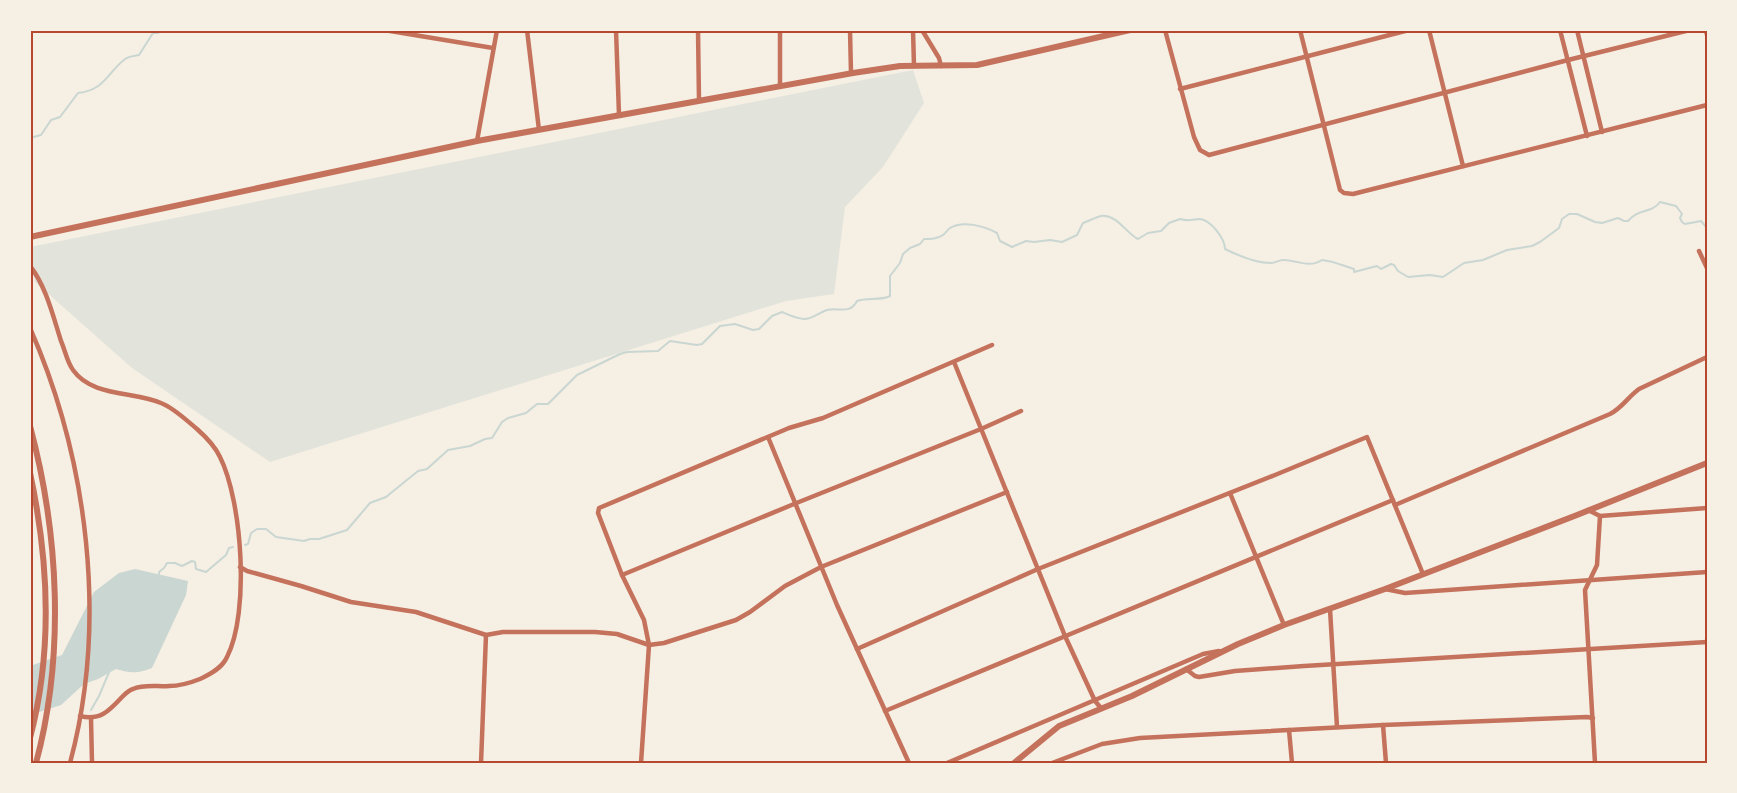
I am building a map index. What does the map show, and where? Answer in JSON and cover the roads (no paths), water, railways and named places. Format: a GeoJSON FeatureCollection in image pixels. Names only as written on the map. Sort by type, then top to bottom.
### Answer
{"type":"FeatureCollection","features":[{"type":"Feature","properties":{"kind":"street"},"geometry":{"type":"LineString","coordinates":[[384,30],[493,48]]}},
{"type":"Feature","properties":{"kind":"street"},"geometry":{"type":"LineString","coordinates":[[477,141],[497,30]]}},
{"type":"Feature","properties":{"kind":"street"},"geometry":{"type":"LineString","coordinates":[[527,30],[538,130]]}},
{"type":"Feature","properties":{"kind":"street"},"geometry":{"type":"LineString","coordinates":[[616,30],[619,115]]}},
{"type":"Feature","properties":{"kind":"street"},"geometry":{"type":"LineString","coordinates":[[698,30],[699,101]]}},
{"type":"Feature","properties":{"kind":"street"},"geometry":{"type":"LineString","coordinates":[[780,30],[780,86]]}},
{"type":"Feature","properties":{"kind":"street"},"geometry":{"type":"LineString","coordinates":[[850,30],[850,73]]}},
{"type":"Feature","properties":{"kind":"street"},"geometry":{"type":"LineString","coordinates":[[913,30],[914,66]]}},
{"type":"Feature","properties":{"kind":"street"},"geometry":{"type":"LineString","coordinates":[[922,30],[939,58],[941,66]]}},
{"type":"Feature","properties":{"kind":"street"},"geometry":{"type":"LineString","coordinates":[[30,237],[477,141],[850,73],[900,66],[977,65],[997,62],[1130,30]]}},
{"type":"Feature","properties":{"kind":"street"},"geometry":{"type":"LineString","coordinates":[[1165,30],[1194,137],[1200,150],[1209,155],[1690,30]]}},
{"type":"Feature","properties":{"kind":"street"},"geometry":{"type":"LineString","coordinates":[[1300,30],[1340,190],[1344,193],[1353,194],[1707,105]]}},
{"type":"Feature","properties":{"kind":"street"},"geometry":{"type":"LineString","coordinates":[[1180,89],[1409,30]]}},
{"type":"Feature","properties":{"kind":"street"},"geometry":{"type":"LineString","coordinates":[[1429,30],[1464,166]]}},
{"type":"Feature","properties":{"kind":"street"},"geometry":{"type":"LineString","coordinates":[[1560,30],[1587,136]]}},
{"type":"Feature","properties":{"kind":"street"},"geometry":{"type":"LineString","coordinates":[[1576,30],[1602,132]]}},
{"type":"Feature","properties":{"kind":"street"},"geometry":{"type":"LineString","coordinates":[[1706,30],[1707,35]]}},
{"type":"Feature","properties":{"kind":"street"},"geometry":{"type":"LineString","coordinates":[[1699,251],[1707,268]]}},
{"type":"Feature","properties":{"kind":"street"},"geometry":{"type":"LineString","coordinates":[[30,266],[45,294],[72,369],[78,376],[100,388],[160,402],[171,408],[204,436],[219,455],[230,481],[238,520],[240,567],[238,616],[234,640],[227,658],[218,669],[195,681],[178,685],[132,689],[110,709],[91,718],[80,716]]}},
{"type":"Feature","properties":{"kind":"street"},"geometry":{"type":"LineString","coordinates":[[30,328],[65,428],[82,509],[89,601],[89,642],[80,716],[70,763]]}},
{"type":"Feature","properties":{"kind":"street"},"geometry":{"type":"LineString","coordinates":[[640,763],[649,645],[644,620],[622,575],[598,513],[599,508],[789,428],[823,418],[992,345]]}},
{"type":"Feature","properties":{"kind":"street"},"geometry":{"type":"LineString","coordinates":[[885,711],[1256,557],[1610,414],[1639,389],[1707,357]]}},
{"type":"Feature","properties":{"kind":"street"},"geometry":{"type":"LineString","coordinates":[[954,362],[1065,636],[1101,708]]}},
{"type":"Feature","properties":{"kind":"street"},"geometry":{"type":"LineString","coordinates":[[622,575],[1021,411]]}},
{"type":"Feature","properties":{"kind":"street"},"geometry":{"type":"LineString","coordinates":[[30,426],[49,526],[55,603],[51,677],[36,763]]}},
{"type":"Feature","properties":{"kind":"street"},"geometry":{"type":"LineString","coordinates":[[768,437],[821,567],[909,763]]}},
{"type":"Feature","properties":{"kind":"street"},"geometry":{"type":"LineString","coordinates":[[858,649],[1038,569],[1367,437],[1424,574]]}},
{"type":"Feature","properties":{"kind":"street"},"geometry":{"type":"LineString","coordinates":[[1014,763],[1054,729],[1132,696],[1284,625],[1385,589],[1707,463]]}},
{"type":"Feature","properties":{"kind":"street"},"geometry":{"type":"LineString","coordinates":[[30,474],[42,543],[46,602],[40,693],[30,738]]}},
{"type":"Feature","properties":{"kind":"street"},"geometry":{"type":"LineString","coordinates":[[240,567],[351,602],[416,612],[486,635],[503,632],[595,632],[617,634],[649,645],[674,640],[736,620],[785,586],[821,567],[1007,492]]}},
{"type":"Feature","properties":{"kind":"street"},"geometry":{"type":"LineString","coordinates":[[1230,493],[1284,625]]}},
{"type":"Feature","properties":{"kind":"street"},"geometry":{"type":"LineString","coordinates":[[1588,510],[1600,516],[1707,508]]}},
{"type":"Feature","properties":{"kind":"street"},"geometry":{"type":"LineString","coordinates":[[1595,763],[1585,590],[1597,565],[1600,516]]}},
{"type":"Feature","properties":{"kind":"street"},"geometry":{"type":"LineString","coordinates":[[1385,589],[1405,593],[1707,572]]}},
{"type":"Feature","properties":{"kind":"street"},"geometry":{"type":"LineString","coordinates":[[1330,609],[1337,727]]}},
{"type":"Feature","properties":{"kind":"street"},"geometry":{"type":"LineString","coordinates":[[481,763],[486,635]]}},
{"type":"Feature","properties":{"kind":"street"},"geometry":{"type":"LineString","coordinates":[[1186,669],[1199,677],[1235,671],[1333,664],[1707,642]]}},
{"type":"Feature","properties":{"kind":"street"},"geometry":{"type":"LineString","coordinates":[[947,763],[1203,654],[1225,651]]}},
{"type":"Feature","properties":{"kind":"street"},"geometry":{"type":"LineString","coordinates":[[91,718],[92,763]]}},
{"type":"Feature","properties":{"kind":"street"},"geometry":{"type":"LineString","coordinates":[[1052,763],[1095,746],[1122,740],[1383,724],[1593,718]]}},
{"type":"Feature","properties":{"kind":"street"},"geometry":{"type":"LineString","coordinates":[[1383,724],[1386,763]]}},
{"type":"Feature","properties":{"kind":"street"},"geometry":{"type":"LineString","coordinates":[[1289,730],[1292,763]]}},
{"type":"Feature","properties":{"kind":"waterway"},"geometry":{"type":"LineString","coordinates":[[30,138],[41,135],[51,120],[60,117],[78,93],[100,85],[125,59],[139,55],[153,33],[161,30]]}},
{"type":"Feature","properties":{"kind":"waterway"},"geometry":{"type":"LineString","coordinates":[[245,545],[248,544],[251,533],[257,529],[266,529],[276,537],[304,541],[347,530],[370,503],[386,497],[418,471],[427,469],[448,450],[470,446],[492,438],[502,422],[508,418],[526,413],[537,404],[548,404],[577,375],[620,354],[658,351],[670,341],[702,344],[720,326],[735,324],[753,330],[759,329],[772,316],[782,312],[805,319],[831,309],[851,308],[857,301],[890,296],[890,276],[900,263],[903,254],[924,239],[938,237],[950,228],[961,224],[986,228],[997,233],[1000,241],[1012,247],[1026,241],[1062,242],[1077,235],[1083,223],[1101,216],[1117,221],[1138,239],[1148,233],[1161,231],[1169,223],[1180,219],[1200,219],[1209,223],[1217,231],[1223,240],[1225,249],[1242,257],[1265,263],[1283,260],[1313,264],[1322,260],[1354,269],[1354,272],[1377,266],[1381,269],[1391,264],[1408,277],[1430,275],[1443,277],[1464,263],[1483,260],[1507,250],[1532,246],[1559,228],[1562,219],[1569,214],[1577,214],[1602,223],[1618,218],[1628,221],[1636,214],[1653,208],[1660,202],[1676,206],[1685,224],[1701,221],[1707,228]]}},
{"type":"Feature","properties":{"kind":"waterway"},"geometry":{"type":"LineString","coordinates":[[159,574],[167,563],[182,566],[192,561],[195,562],[196,569],[206,572],[226,555],[229,548],[233,547]]}},
{"type":"Feature","properties":{"kind":"waterway"},"geometry":{"type":"LineString","coordinates":[[91,710],[110,670]]}}]}
